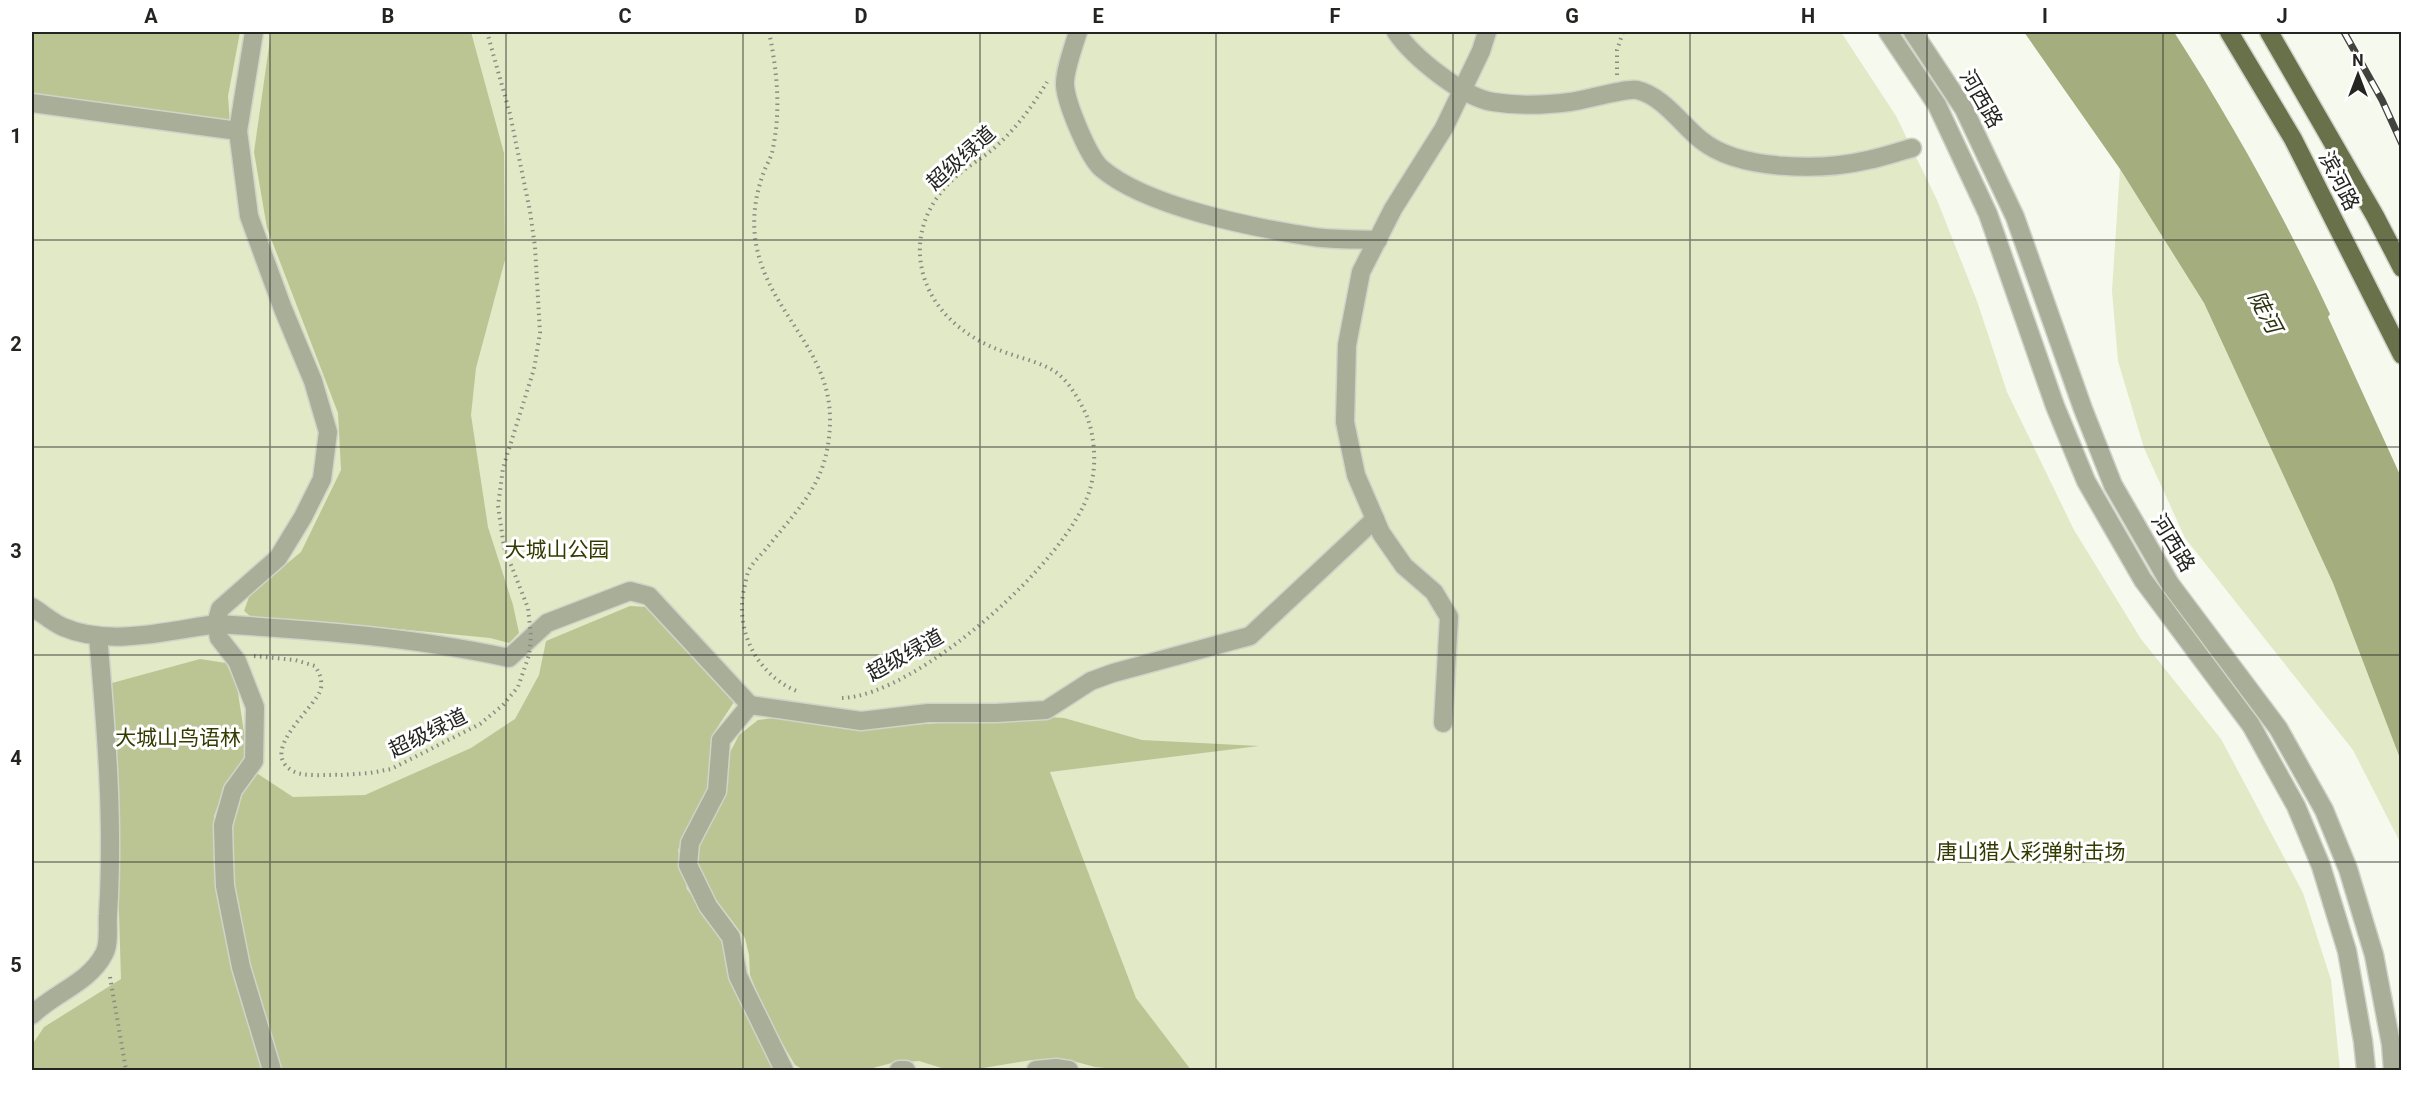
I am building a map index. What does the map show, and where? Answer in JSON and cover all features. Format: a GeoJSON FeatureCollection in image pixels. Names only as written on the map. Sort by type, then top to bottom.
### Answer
{"type":"FeatureCollection","features":[{"type":"Feature","properties":{"kind":"main road","name":"滨河路"},"geometry":{"type":"LineString","coordinates":[[2229,32],[2293,139],[2402,355]]}},
{"type":"Feature","properties":{"kind":"main road","name":"滨河路"},"geometry":{"type":"LineString","coordinates":[[2269,32],[2375,216],[2402,268]]}},
{"type":"Feature","properties":{"kind":"street"},"geometry":{"type":"LineString","coordinates":[[254,32],[238,131],[249,216],[283,309],[314,381],[328,432],[322,479],[303,517],[278,558],[219,609],[216,624],[219,638],[237,661],[255,707],[254,761],[233,790],[223,825],[225,886],[242,967],[272,1071]]}},
{"type":"Feature","properties":{"kind":"street"},"geometry":{"type":"LineString","coordinates":[[1078,32],[1065,84],[1077,128],[1100,167],[1132,188],[1178,206],[1238,222],[1315,237],[1378,240]]}},
{"type":"Feature","properties":{"kind":"street"},"geometry":{"type":"LineString","coordinates":[[1396,32],[1446,81],[1492,102],[1529,104],[1569,102],[1636,90],[1663,102],[1681,123],[1703,142],[1738,158],[1779,166],[1825,166],[1867,160],[1912,148]]}},
{"type":"Feature","properties":{"kind":"street"},"geometry":{"type":"LineString","coordinates":[[1443,723],[1449,617],[1434,592],[1404,566],[1381,532],[1356,475],[1345,422],[1347,345],[1361,272],[1393,209],[1444,128],[1488,32]]}},
{"type":"Feature","properties":{"kind":"street","name":"河西路"},"geometry":{"type":"LineString","coordinates":[[1888,32],[1937,105],[1988,214],[2055,406],[2086,481],[2143,580],[2251,725],[2296,806],[2321,866],[2347,951],[2366,1071]]}},
{"type":"Feature","properties":{"kind":"street","name":"河西路"},"geometry":{"type":"LineString","coordinates":[[1913,32],[1964,109],[2015,217],[2083,410],[2113,484],[2170,584],[2278,728],[2324,810],[2349,869],[2374,955],[2391,1044],[2393,1071]]}},
{"type":"Feature","properties":{"kind":"street"},"geometry":{"type":"LineString","coordinates":[[32,103],[238,131]]}},
{"type":"Feature","properties":{"kind":"street"},"geometry":{"type":"LineString","coordinates":[[32,607],[63,626],[98,636],[141,634],[216,624],[309,629],[455,646],[509,658],[546,622],[630,591],[650,596],[750,705],[861,720],[928,713],[1046,710],[1091,681],[1113,673],[1250,636],[1375,519]]}},
{"type":"Feature","properties":{"kind":"street"},"geometry":{"type":"LineString","coordinates":[[32,1015],[90,973],[106,953],[109,814],[106,735],[98,636]]}},
{"type":"Feature","properties":{"kind":"street"},"geometry":{"type":"LineString","coordinates":[[750,705],[721,740],[717,791],[690,843],[688,865],[708,906],[731,937],[738,976],[784,1071]]}},
{"type":"Feature","properties":{"kind":"street"},"geometry":{"type":"LineString","coordinates":[[1036,1071],[1056,1068],[1069,1071]]}},
{"type":"Feature","properties":{"kind":"street"},"geometry":{"type":"LineString","coordinates":[[899,1071],[906,1071]]}},
{"type":"Feature","properties":{"kind":"path","name":"超级绿道"},"geometry":{"type":"LineString","coordinates":[[277,657],[315,666],[321,677],[320,690],[289,733],[282,748],[283,760],[291,770],[303,773],[351,774],[391,769],[480,724],[503,705],[518,687],[525,673],[531,636],[528,608],[504,547],[498,506],[503,468],[534,369],[540,333],[535,247],[510,114],[486,32]]}},
{"type":"Feature","properties":{"kind":"path"},"geometry":{"type":"LineString","coordinates":[[769,32],[777,86],[778,121],[773,152],[764,171],[755,203],[754,229],[757,251],[770,286],[789,320],[813,353],[821,370],[828,398],[829,446],[825,462],[808,497],[749,570],[742,594],[742,615],[745,634],[763,667],[777,680],[806,694]]}},
{"type":"Feature","properties":{"kind":"path"},"geometry":{"type":"LineString","coordinates":[[1617,93],[1617,50],[1623,32]]}},
{"type":"Feature","properties":{"kind":"path","name":"超级绿道"},"geometry":{"type":"LineString","coordinates":[[831,699],[850,698],[900,679],[980,627],[1017,593],[1049,555],[1079,515],[1090,490],[1094,467],[1093,442],[1086,416],[1074,392],[1058,374],[1030,360],[981,344],[961,330],[935,300],[921,268],[920,253],[924,224],[933,203],[947,185],[991,151],[1012,131],[1032,106],[1051,74]]}},
{"type":"Feature","properties":{"kind":"path"},"geometry":{"type":"LineString","coordinates":[[106,953],[126,1071]]}},
{"type":"Feature","properties":{"kind":"green space","name":"大城山公园"},"geometry":{"type":"Polygon","coordinates":[[[32,32],[1841,32],[1896,116],[1937,200],[1977,301],[2007,392],[2074,530],[2141,639],[2221,739],[2303,893],[2331,980],[2340,1070],[32,1070],[32,32]]]}},
{"type":"Feature","properties":{"kind":"green space"},"geometry":{"type":"Polygon","coordinates":[[[32,32],[240,32],[228,96],[230,124],[32,96],[32,32]]]}},
{"type":"Feature","properties":{"kind":"green space"},"geometry":{"type":"Polygon","coordinates":[[[271,32],[471,32],[504,153],[505,260],[476,368],[471,415],[488,527],[513,605],[519,633],[509,643],[490,638],[305,620],[256,621],[244,611],[250,594],[301,552],[341,470],[338,413],[267,228],[254,152],[271,32]]]}},
{"type":"Feature","properties":{"kind":"green space"},"geometry":{"type":"Polygon","coordinates":[[[2120,169],[2204,303],[2333,583],[2401,761],[2401,844],[2353,750],[2185,538],[2144,448],[2118,361],[2112,291],[2120,169]]]}},
{"type":"Feature","properties":{"kind":"green space"},"geometry":{"type":"Polygon","coordinates":[[[630,606],[648,607],[738,696],[713,734],[710,782],[678,850],[687,889],[722,937],[780,1070],[281,1070],[251,975],[234,884],[229,837],[239,795],[255,772],[293,797],[365,795],[471,748],[515,719],[539,675],[546,641],[630,606]]]}},
{"type":"Feature","properties":{"kind":"green space","name":"大城山鸟语林"},"geometry":{"type":"Polygon","coordinates":[[[200,659],[226,663],[237,686],[245,739],[245,761],[225,788],[214,816],[214,868],[234,971],[264,1070],[32,1070],[32,1045],[44,1027],[121,979],[112,683],[200,659]]]}},
{"type":"Feature","properties":{"kind":"green space"},"geometry":{"type":"Polygon","coordinates":[[[1034,716],[1064,718],[1142,740],[1259,746],[1050,772],[1136,998],[1191,1070],[1126,1070],[1095,1067],[1069,1060],[1032,1060],[971,1070],[948,1070],[919,1061],[892,1063],[865,1070],[804,1070],[795,1065],[768,1019],[750,975],[745,938],[705,885],[696,865],[695,848],[714,809],[726,793],[725,762],[739,735],[758,720],[780,717],[898,726],[1034,716]]]}},
{"type":"Feature","properties":{"kind":"water","name":"陡河"},"geometry":{"type":"Polygon","coordinates":[[[2024,32],[2174,32],[2237,135],[2294,241],[2330,314],[2328,317],[2401,477],[2401,761],[2333,583],[2204,303],[2120,169],[2024,32]]]}},
{"type":"Feature","properties":{"kind":"railway"},"geometry":{"type":"LineString","coordinates":[[2344,32],[2382,100],[2402,144]]}},
{"type":"Feature","properties":{"kind":"park label","name":"唐山猎人彩弹射击场"},"geometry":{"type":"Point","coordinates":[2031,852]}}]}
